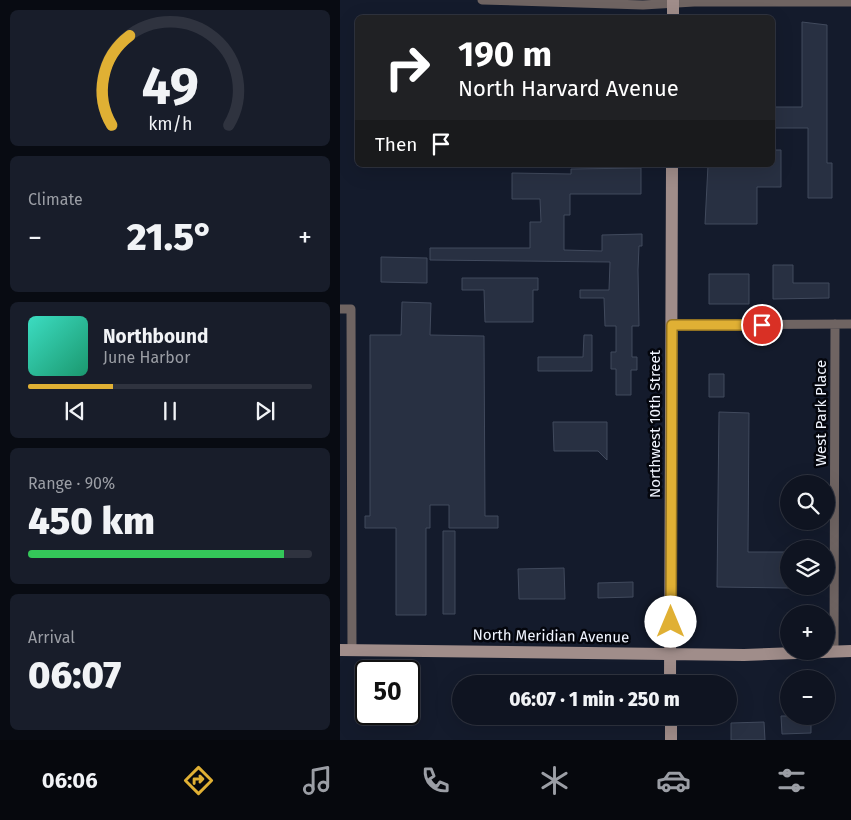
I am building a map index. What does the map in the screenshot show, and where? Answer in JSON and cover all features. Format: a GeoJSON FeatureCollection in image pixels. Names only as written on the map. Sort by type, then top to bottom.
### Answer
{"type":"FeatureCollection","features":[{"type":"Feature","properties":{"kind":"main road"},"geometry":{"type":"LineString","coordinates":[[673,2],[673,15]]}},
{"type":"Feature","properties":{"kind":"main road","name":"Northwest 10th Street"},"geometry":{"type":"LineString","coordinates":[[670,675],[672,167]]}},
{"type":"Feature","properties":{"kind":"main road","name":"North Meridian Avenue"},"geometry":{"type":"LineString","coordinates":[[346,650],[780,653]]}},
{"type":"Feature","properties":{"kind":"main road","name":"North Meridian Avenue"},"geometry":{"type":"LineString","coordinates":[[835,652],[851,651]]}},
{"type":"Feature","properties":{"kind":"main road"},"geometry":{"type":"LineString","coordinates":[[671,725],[671,740]]}},
{"type":"Feature","properties":{"kind":"street"},"geometry":{"type":"LineString","coordinates":[[482,0],[643,5],[673,2],[851,2]]}},
{"type":"Feature","properties":{"kind":"street"},"geometry":{"type":"LineString","coordinates":[[340,309],[351,309],[346,650]]}},
{"type":"Feature","properties":{"kind":"street","name":"West Park Place"},"geometry":{"type":"LineString","coordinates":[[834,605],[835,324]]}},
{"type":"Feature","properties":{"kind":"street"},"geometry":{"type":"LineString","coordinates":[[672,325],[851,324]]}},
{"type":"Feature","properties":{"kind":"building"},"geometry":{"type":"Polygon","coordinates":[[[802,22],[827,25],[827,163],[832,163],[832,198],[808,198],[808,128],[775,128],[775,107],[802,107],[802,22]]]}},
{"type":"Feature","properties":{"kind":"building"},"geometry":{"type":"Polygon","coordinates":[[[775,150],[781,150],[781,187],[757,187],[757,224],[705,224],[708,167],[775,167],[775,150]]]}},
{"type":"Feature","properties":{"kind":"building"},"geometry":{"type":"Polygon","coordinates":[[[641,168],[641,194],[570,194],[570,215],[564,215],[564,250],[602,251],[602,235],[642,234],[642,246],[639,246],[638,270],[639,326],[632,326],[632,357],[637,357],[637,370],[631,370],[631,395],[616,395],[616,369],[611,369],[611,352],[616,352],[616,326],[605,326],[604,298],[580,298],[580,290],[609,290],[610,262],[430,260],[430,248],[530,248],[530,222],[541,222],[540,199],[512,199],[512,173],[571,174],[571,169],[641,168]]]}},
{"type":"Feature","properties":{"kind":"building"},"geometry":{"type":"Polygon","coordinates":[[[381,257],[427,258],[427,283],[381,282],[381,257]]]}},
{"type":"Feature","properties":{"kind":"building"},"geometry":{"type":"Polygon","coordinates":[[[773,265],[793,265],[793,283],[829,283],[829,298],[773,299],[773,265]]]}},
{"type":"Feature","properties":{"kind":"building"},"geometry":{"type":"Polygon","coordinates":[[[709,274],[749,274],[749,304],[709,304],[709,274]]]}},
{"type":"Feature","properties":{"kind":"building"},"geometry":{"type":"Polygon","coordinates":[[[462,278],[538,278],[538,290],[533,290],[533,322],[485,322],[484,290],[462,290],[462,278]]]}},
{"type":"Feature","properties":{"kind":"building"},"geometry":{"type":"Polygon","coordinates":[[[402,302],[431,303],[430,335],[484,336],[485,516],[498,516],[498,528],[449,528],[449,505],[430,505],[430,528],[426,528],[426,615],[396,615],[396,528],[365,528],[365,516],[370,516],[370,335],[401,335],[402,302]]]}},
{"type":"Feature","properties":{"kind":"building"},"geometry":{"type":"Polygon","coordinates":[[[584,335],[592,335],[592,371],[538,371],[538,357],[583,357],[584,335]]]}},
{"type":"Feature","properties":{"kind":"building"},"geometry":{"type":"Polygon","coordinates":[[[709,374],[724,374],[724,397],[709,397],[709,374]]]}},
{"type":"Feature","properties":{"kind":"building"},"geometry":{"type":"Polygon","coordinates":[[[719,412],[749,413],[748,552],[780,552],[780,588],[717,587],[719,412]]]}},
{"type":"Feature","properties":{"kind":"building"},"geometry":{"type":"Polygon","coordinates":[[[553,422],[607,422],[607,460],[598,451],[554,451],[553,422]]]}},
{"type":"Feature","properties":{"kind":"building"},"geometry":{"type":"Polygon","coordinates":[[[443,531],[455,531],[455,614],[443,614],[443,531]]]}},
{"type":"Feature","properties":{"kind":"building"},"geometry":{"type":"Polygon","coordinates":[[[564,568],[565,599],[519,599],[518,569],[564,568]]]}},
{"type":"Feature","properties":{"kind":"building"},"geometry":{"type":"Polygon","coordinates":[[[633,582],[633,597],[598,598],[598,583],[633,582]]]}},
{"type":"Feature","properties":{"kind":"building"},"geometry":{"type":"Polygon","coordinates":[[[764,722],[765,740],[731,740],[731,725],[737,725],[737,723],[764,722]]]}},
{"type":"Feature","properties":{"kind":"building"},"geometry":{"type":"Polygon","coordinates":[[[782,725],[811,725],[811,733],[782,734],[782,725]]]}},
{"type":"Feature","properties":{"kind":"route"},"geometry":{"type":"LineString","coordinates":[[671,622],[672,325],[762,325]]}}]}
